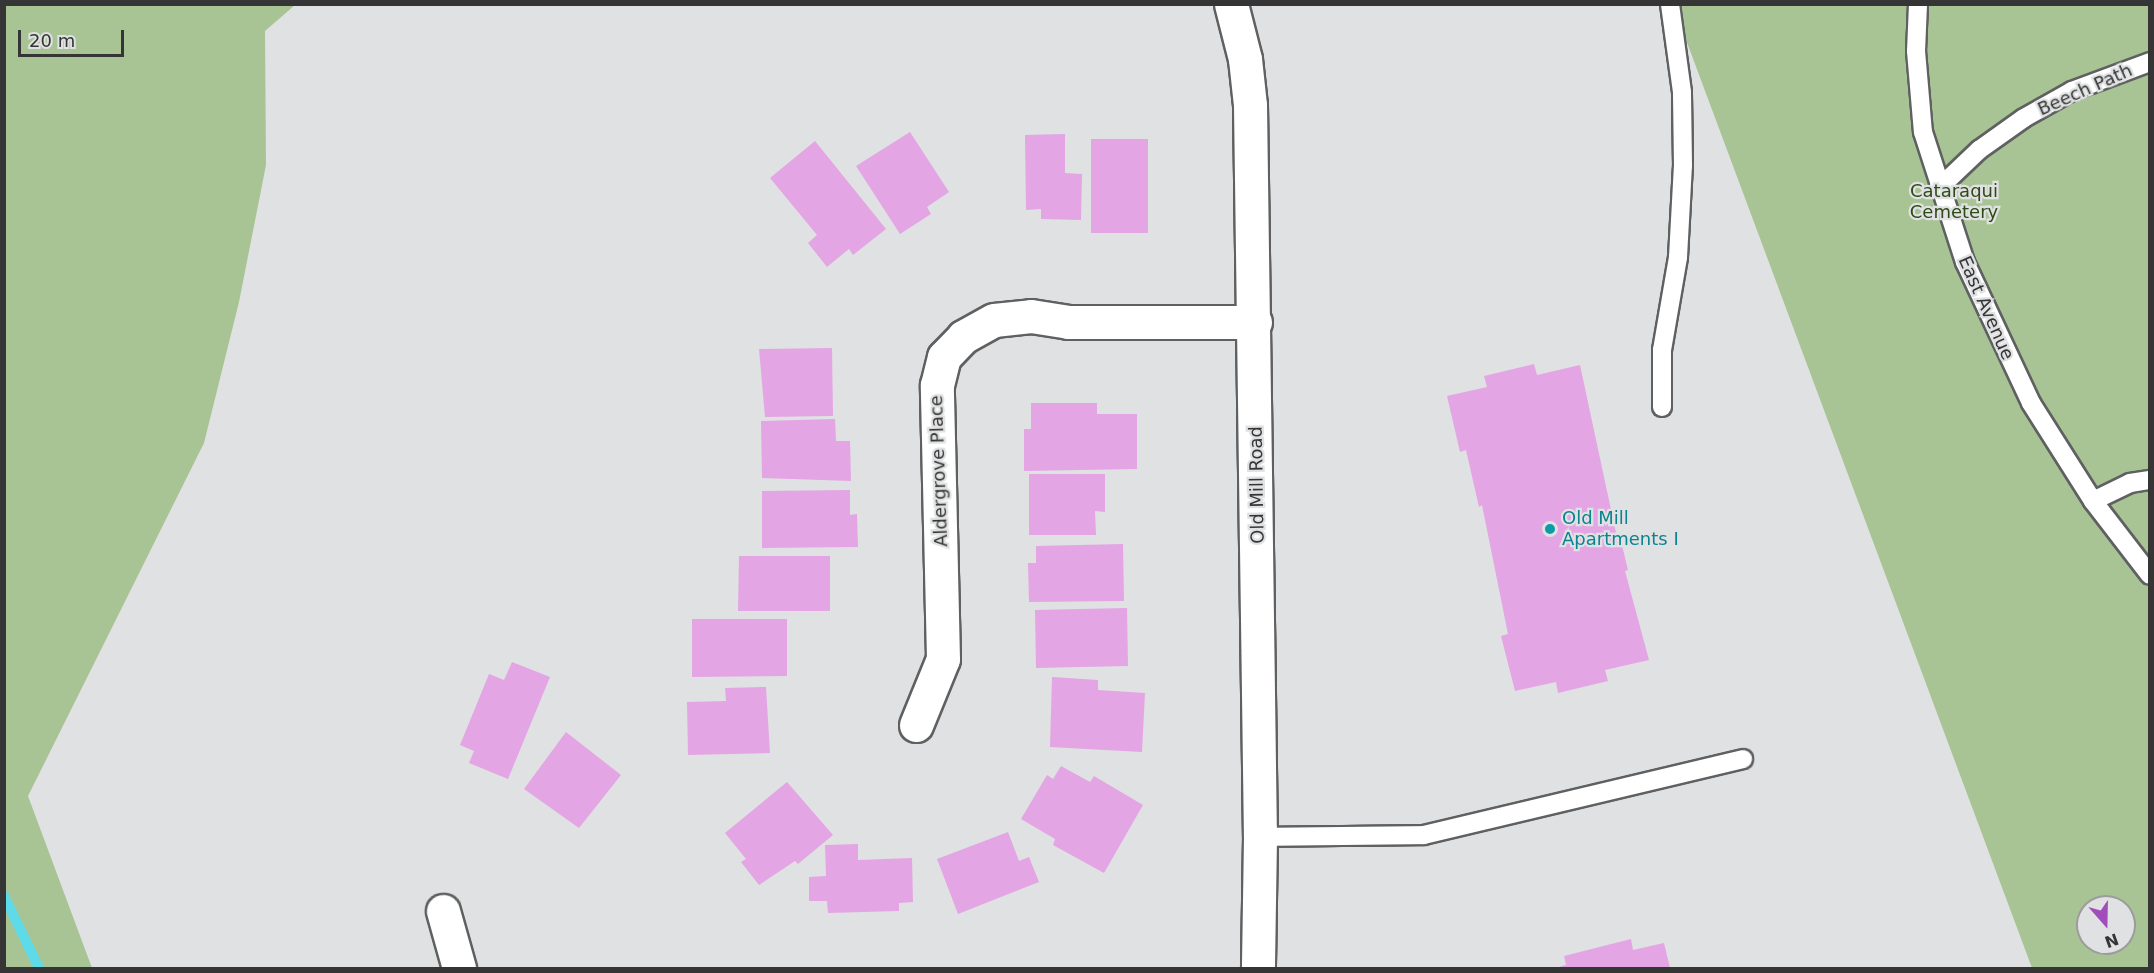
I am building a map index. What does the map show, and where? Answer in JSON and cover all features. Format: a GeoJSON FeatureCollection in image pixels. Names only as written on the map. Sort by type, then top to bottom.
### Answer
{"type":"FeatureCollection","features":[{"type":"Feature","properties":{"kind":"street","name":"Old Mill Road"},"geometry":{"type":"LineString","coordinates":[[1231,4],[1245,59],[1250,105],[1255,322],[1260,837],[1258,969]]}},
{"type":"Feature","properties":{"kind":"street","name":"Aldergrove Place"},"geometry":{"type":"LineString","coordinates":[[916,725],[943,659],[937,385],[944,357],[963,337],[994,320],[1031,316],[1068,322],[1255,322]]}},
{"type":"Feature","properties":{"kind":"street"},"geometry":{"type":"LineString","coordinates":[[443,911],[459,969]]}},
{"type":"Feature","properties":{"kind":"lane"},"geometry":{"type":"LineString","coordinates":[[1662,406],[1662,350],[1678,257],[1683,166],[1682,92],[1670,4]]}},
{"type":"Feature","properties":{"kind":"lane","name":"East Avenue"},"geometry":{"type":"LineString","coordinates":[[1918,4],[1918,100],[1938,189],[1995,334],[2031,403],[2093,501],[2150,575]]}},
{"type":"Feature","properties":{"kind":"lane","name":"Beech Path"},"geometry":{"type":"LineString","coordinates":[[1938,189],[1979,150],[2024,118],[2066,94],[2150,62]]}},
{"type":"Feature","properties":{"kind":"lane"},"geometry":{"type":"LineString","coordinates":[[2093,501],[2130,483],[2150,480]]}},
{"type":"Feature","properties":{"kind":"lane"},"geometry":{"type":"LineString","coordinates":[[1260,837],[1424,836],[1743,759]]}},
{"type":"Feature","properties":{"kind":"green space"},"geometry":{"type":"Polygon","coordinates":[[[5,4],[295,5],[265,31],[266,165],[239,302],[204,443],[28,796],[92,968],[5,968],[5,4]]]}},
{"type":"Feature","properties":{"kind":"green space","name":"Cataraqui Cemetery"},"geometry":{"type":"Polygon","coordinates":[[[1673,5],[2149,5],[2149,968],[2032,968],[1673,5]]]}},
{"type":"Feature","properties":{"kind":"building"},"geometry":{"type":"Polygon","coordinates":[[[910,132],[949,192],[927,207],[931,214],[900,234],[856,166],[910,132]]]}},
{"type":"Feature","properties":{"kind":"building"},"geometry":{"type":"Polygon","coordinates":[[[1065,134],[1065,173],[1082,174],[1081,220],[1041,219],[1041,209],[1026,210],[1025,135],[1065,134]]]}},
{"type":"Feature","properties":{"kind":"building"},"geometry":{"type":"Polygon","coordinates":[[[1091,139],[1148,139],[1148,233],[1091,233],[1091,139]]]}},
{"type":"Feature","properties":{"kind":"building"},"geometry":{"type":"Polygon","coordinates":[[[815,141],[886,229],[853,255],[849,249],[827,267],[808,243],[817,235],[770,178],[815,141]]]}},
{"type":"Feature","properties":{"kind":"building"},"geometry":{"type":"Polygon","coordinates":[[[832,348],[833,416],[765,417],[759,349],[832,348]]]}},
{"type":"Feature","properties":{"kind":"building","name":"Old Mill Apartments I"},"geometry":{"type":"Polygon","coordinates":[[[1534,364],[1537,375],[1580,365],[1616,533],[1619,533],[1628,570],[1625,571],[1649,660],[1605,670],[1608,681],[1558,693],[1556,682],[1515,691],[1501,636],[1508,634],[1482,505],[1479,507],[1466,450],[1460,452],[1447,396],[1487,387],[1484,376],[1534,364]]]}},
{"type":"Feature","properties":{"kind":"building"},"geometry":{"type":"Polygon","coordinates":[[[1031,403],[1097,403],[1097,414],[1137,414],[1137,469],[1024,471],[1024,429],[1031,429],[1031,403]]]}},
{"type":"Feature","properties":{"kind":"building"},"geometry":{"type":"Polygon","coordinates":[[[835,419],[836,441],[850,441],[851,481],[762,478],[761,421],[835,419]]]}},
{"type":"Feature","properties":{"kind":"building"},"geometry":{"type":"Polygon","coordinates":[[[1029,474],[1105,474],[1105,512],[1095,511],[1096,535],[1029,535],[1029,474]]]}},
{"type":"Feature","properties":{"kind":"building"},"geometry":{"type":"Polygon","coordinates":[[[850,490],[850,515],[857,514],[858,547],[762,548],[762,491],[850,490]]]}},
{"type":"Feature","properties":{"kind":"building"},"geometry":{"type":"Polygon","coordinates":[[[1123,544],[1124,601],[1029,602],[1028,563],[1036,563],[1036,546],[1123,544]]]}},
{"type":"Feature","properties":{"kind":"building"},"geometry":{"type":"Polygon","coordinates":[[[739,556],[830,556],[830,611],[738,611],[739,556]]]}},
{"type":"Feature","properties":{"kind":"building"},"geometry":{"type":"Polygon","coordinates":[[[1127,608],[1128,666],[1036,668],[1035,610],[1127,608]]]}},
{"type":"Feature","properties":{"kind":"building"},"geometry":{"type":"Polygon","coordinates":[[[692,619],[787,619],[787,676],[692,677],[692,619]]]}},
{"type":"Feature","properties":{"kind":"building"},"geometry":{"type":"Polygon","coordinates":[[[512,662],[550,677],[508,779],[469,763],[474,751],[460,745],[489,674],[504,680],[512,662]]]}},
{"type":"Feature","properties":{"kind":"building"},"geometry":{"type":"Polygon","coordinates":[[[1052,677],[1098,680],[1098,690],[1145,693],[1142,752],[1050,747],[1052,677]]]}},
{"type":"Feature","properties":{"kind":"building"},"geometry":{"type":"Polygon","coordinates":[[[766,687],[770,753],[688,755],[687,702],[726,701],[725,688],[766,687]]]}},
{"type":"Feature","properties":{"kind":"building"},"geometry":{"type":"Polygon","coordinates":[[[566,732],[621,775],[579,828],[524,789],[566,732]]]}},
{"type":"Feature","properties":{"kind":"building"},"geometry":{"type":"Polygon","coordinates":[[[1061,766],[1090,782],[1094,776],[1143,805],[1104,873],[1053,845],[1055,839],[1021,819],[1047,775],[1053,779],[1061,766]]]}},
{"type":"Feature","properties":{"kind":"building"},"geometry":{"type":"Polygon","coordinates":[[[787,782],[833,835],[798,864],[795,861],[759,885],[741,862],[746,859],[725,833],[787,782]]]}},
{"type":"Feature","properties":{"kind":"building"},"geometry":{"type":"Polygon","coordinates":[[[1008,832],[1019,861],[1029,857],[1039,882],[958,914],[937,859],[1008,832]]]}},
{"type":"Feature","properties":{"kind":"building"},"geometry":{"type":"Polygon","coordinates":[[[858,844],[858,860],[912,858],[913,902],[899,903],[899,911],[828,913],[827,901],[809,901],[809,877],[826,876],[825,845],[858,844]]]}},
{"type":"Feature","properties":{"kind":"building"},"geometry":{"type":"Polygon","coordinates":[[[1631,939],[1633,950],[1664,943],[1670,968],[1555,968],[1566,965],[1564,956],[1631,939]]]}},
{"type":"Feature","properties":{"kind":"waterway"},"geometry":{"type":"LineString","coordinates":[[4,896],[39,968]]}},
{"type":"Feature","properties":{"kind":"place","name":"Old Mill Apartments I"},"geometry":{"type":"Point","coordinates":[1550,529]}}]}
